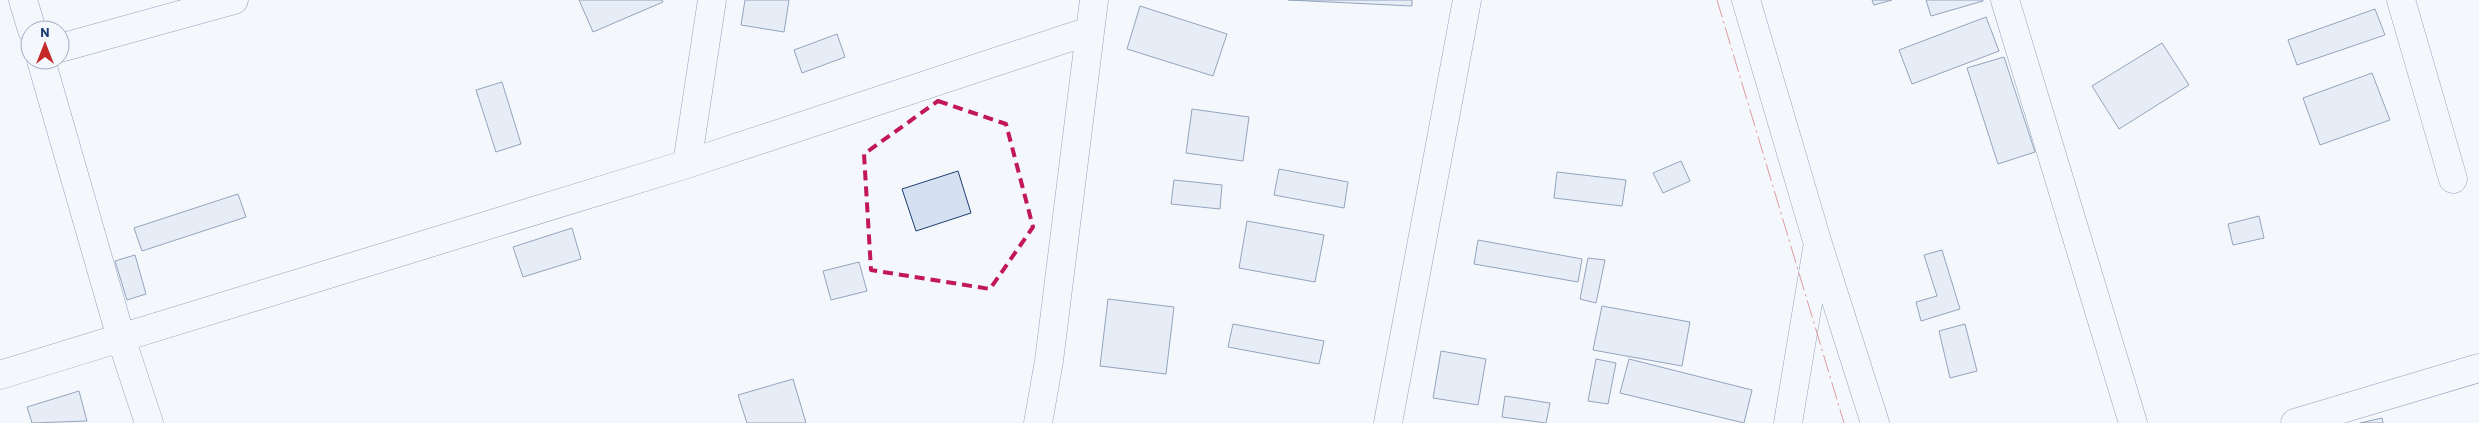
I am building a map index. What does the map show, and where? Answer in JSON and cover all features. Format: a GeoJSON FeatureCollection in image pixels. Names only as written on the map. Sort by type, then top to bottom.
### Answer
{"type":"FeatureCollection","features":[{"type":"Feature","properties":{"kind":"street"},"geometry":{"type":"LineString","coordinates":[[23,0],[29,20]]}},
{"type":"Feature","properties":{"kind":"street"},"geometry":{"type":"LineString","coordinates":[[70,45],[234,0]]}},
{"type":"Feature","properties":{"kind":"street"},"geometry":{"type":"LineString","coordinates":[[687,164],[712,0]]}},
{"type":"Feature","properties":{"kind":"street"},"geometry":{"type":"LineString","coordinates":[[1038,423],[1049,361],[1094,0]]}},
{"type":"Feature","properties":{"kind":"street"},"geometry":{"type":"LineString","coordinates":[[1388,423],[1467,0]]}},
{"type":"Feature","properties":{"kind":"street"},"geometry":{"type":"LineString","coordinates":[[1746,0],[1818,244],[1875,423]]}},
{"type":"Feature","properties":{"kind":"street"},"geometry":{"type":"LineString","coordinates":[[2005,0],[2133,423]]}},
{"type":"Feature","properties":{"kind":"street"},"geometry":{"type":"LineString","coordinates":[[2401,0],[2453,179]]}},
{"type":"Feature","properties":{"kind":"street"},"geometry":{"type":"LineString","coordinates":[[0,375],[687,164],[1089,31]]}},
{"type":"Feature","properties":{"kind":"street"},"geometry":{"type":"LineString","coordinates":[[44,70],[121,338],[149,423]]}},
{"type":"Feature","properties":{"kind":"street"},"geometry":{"type":"LineString","coordinates":[[1788,423],[1818,244]]}},
{"type":"Feature","properties":{"kind":"street"},"geometry":{"type":"LineString","coordinates":[[2295,423],[2479,368]]}},
{"type":"Feature","properties":{"kind":"highlighted area"},"geometry":{"type":"Polygon","coordinates":[[[938,101],[1006,124],[1033,227],[990,289],[871,270],[864,154],[938,101]]]}},
{"type":"Feature","properties":{"kind":"building"},"geometry":{"type":"Polygon","coordinates":[[[579,0],[662,0],[663,2],[593,32],[579,0]]]}},
{"type":"Feature","properties":{"kind":"building"},"geometry":{"type":"Polygon","coordinates":[[[745,0],[789,0],[784,32],[741,25],[745,0]]]}},
{"type":"Feature","properties":{"kind":"building"},"geometry":{"type":"Polygon","coordinates":[[[1288,0],[1412,0],[1412,6],[1288,0]]]}},
{"type":"Feature","properties":{"kind":"building"},"geometry":{"type":"Polygon","coordinates":[[[1872,0],[1892,0],[1874,5],[1872,0]]]}},
{"type":"Feature","properties":{"kind":"building"},"geometry":{"type":"Polygon","coordinates":[[[1926,0],[1983,0],[1983,1],[1931,16],[1926,0]]]}},
{"type":"Feature","properties":{"kind":"building"},"geometry":{"type":"Polygon","coordinates":[[[1140,6],[1227,34],[1213,76],[1127,49],[1140,6]]]}},
{"type":"Feature","properties":{"kind":"building"},"geometry":{"type":"Polygon","coordinates":[[[2375,9],[2385,35],[2297,65],[2288,40],[2375,9]]]}},
{"type":"Feature","properties":{"kind":"building"},"geometry":{"type":"Polygon","coordinates":[[[1986,17],[1999,51],[1912,84],[1899,50],[1986,17]]]}},
{"type":"Feature","properties":{"kind":"building"},"geometry":{"type":"Polygon","coordinates":[[[837,34],[845,57],[802,73],[794,50],[837,34]]]}},
{"type":"Feature","properties":{"kind":"building"},"geometry":{"type":"Polygon","coordinates":[[[2162,43],[2189,85],[2119,129],[2092,86],[2162,43]]]}},
{"type":"Feature","properties":{"kind":"building"},"geometry":{"type":"Polygon","coordinates":[[[2004,57],[2035,152],[1998,164],[1967,68],[2004,57]]]}},
{"type":"Feature","properties":{"kind":"building"},"geometry":{"type":"Polygon","coordinates":[[[2372,73],[2390,120],[2320,145],[2303,98],[2372,73]]]}},
{"type":"Feature","properties":{"kind":"building"},"geometry":{"type":"Polygon","coordinates":[[[502,82],[521,144],[496,152],[476,90],[502,82]]]}},
{"type":"Feature","properties":{"kind":"building"},"geometry":{"type":"Polygon","coordinates":[[[1192,109],[1249,117],[1243,161],[1186,153],[1192,109]]]}},
{"type":"Feature","properties":{"kind":"building"},"geometry":{"type":"Polygon","coordinates":[[[1681,161],[1690,181],[1663,193],[1653,173],[1681,161]]]}},
{"type":"Feature","properties":{"kind":"building"},"geometry":{"type":"Polygon","coordinates":[[[1279,169],[1348,182],[1344,208],[1274,195],[1279,169]]]}},
{"type":"Feature","properties":{"kind":"building"},"geometry":{"type":"Polygon","coordinates":[[[958,171],[971,213],[916,231],[902,189],[958,171]]]}},
{"type":"Feature","properties":{"kind":"building"},"geometry":{"type":"Polygon","coordinates":[[[1557,172],[1626,180],[1622,206],[1554,198],[1557,172]]]}},
{"type":"Feature","properties":{"kind":"building"},"geometry":{"type":"Polygon","coordinates":[[[1174,180],[1222,185],[1220,209],[1171,204],[1174,180]]]}},
{"type":"Feature","properties":{"kind":"building"},"geometry":{"type":"Polygon","coordinates":[[[238,194],[246,217],[142,251],[134,228],[238,194]]]}},
{"type":"Feature","properties":{"kind":"building"},"geometry":{"type":"Polygon","coordinates":[[[2259,216],[2264,238],[2233,245],[2228,224],[2259,216]]]}},
{"type":"Feature","properties":{"kind":"building"},"geometry":{"type":"Polygon","coordinates":[[[1247,221],[1324,235],[1315,282],[1239,268],[1247,221]]]}},
{"type":"Feature","properties":{"kind":"building"},"geometry":{"type":"Polygon","coordinates":[[[572,228],[581,259],[523,277],[513,247],[572,228]]]}},
{"type":"Feature","properties":{"kind":"building"},"geometry":{"type":"Polygon","coordinates":[[[1478,240],[1582,259],[1578,282],[1474,264],[1478,240]]]}},
{"type":"Feature","properties":{"kind":"building"},"geometry":{"type":"Polygon","coordinates":[[[1942,250],[1960,309],[1921,321],[1916,302],[1937,296],[1924,255],[1942,250]]]}},
{"type":"Feature","properties":{"kind":"building"},"geometry":{"type":"Polygon","coordinates":[[[135,255],[146,294],[127,300],[115,261],[135,255]]]}},
{"type":"Feature","properties":{"kind":"building"},"geometry":{"type":"Polygon","coordinates":[[[1588,258],[1605,260],[1596,303],[1580,299],[1588,258]]]}},
{"type":"Feature","properties":{"kind":"building"},"geometry":{"type":"Polygon","coordinates":[[[859,262],[867,291],[831,300],[823,271],[859,262]]]}},
{"type":"Feature","properties":{"kind":"building"},"geometry":{"type":"Polygon","coordinates":[[[1108,299],[1174,307],[1166,374],[1100,366],[1108,299]]]}},
{"type":"Feature","properties":{"kind":"building"},"geometry":{"type":"Polygon","coordinates":[[[1602,306],[1690,322],[1682,366],[1593,350],[1602,306]]]}},
{"type":"Feature","properties":{"kind":"building"},"geometry":{"type":"Polygon","coordinates":[[[1233,324],[1324,341],[1319,364],[1228,347],[1233,324]]]}},
{"type":"Feature","properties":{"kind":"building"},"geometry":{"type":"Polygon","coordinates":[[[1965,324],[1977,371],[1950,378],[1939,331],[1965,324]]]}},
{"type":"Feature","properties":{"kind":"building"},"geometry":{"type":"Polygon","coordinates":[[[1441,351],[1486,359],[1478,405],[1433,398],[1441,351]]]}},
{"type":"Feature","properties":{"kind":"building"},"geometry":{"type":"Polygon","coordinates":[[[1596,359],[1616,363],[1608,404],[1588,401],[1596,359]]]}},
{"type":"Feature","properties":{"kind":"building"},"geometry":{"type":"Polygon","coordinates":[[[1629,359],[1752,390],[1744,423],[1620,393],[1629,359]]]}},
{"type":"Feature","properties":{"kind":"building"},"geometry":{"type":"Polygon","coordinates":[[[793,379],[806,423],[747,423],[738,395],[793,379]]]}},
{"type":"Feature","properties":{"kind":"building"},"geometry":{"type":"Polygon","coordinates":[[[79,391],[87,421],[32,423],[27,407],[79,391]]]}},
{"type":"Feature","properties":{"kind":"building"},"geometry":{"type":"Polygon","coordinates":[[[1505,396],[1550,403],[1546,423],[1502,417],[1505,396]]]}},
{"type":"Feature","properties":{"kind":"building"},"geometry":{"type":"Polygon","coordinates":[[[2382,418],[2383,423],[2360,423],[2382,418]]]}},
{"type":"Feature","properties":{"kind":"power"},"geometry":{"type":"LineString","coordinates":[[1717,0],[1844,423]]}}]}
